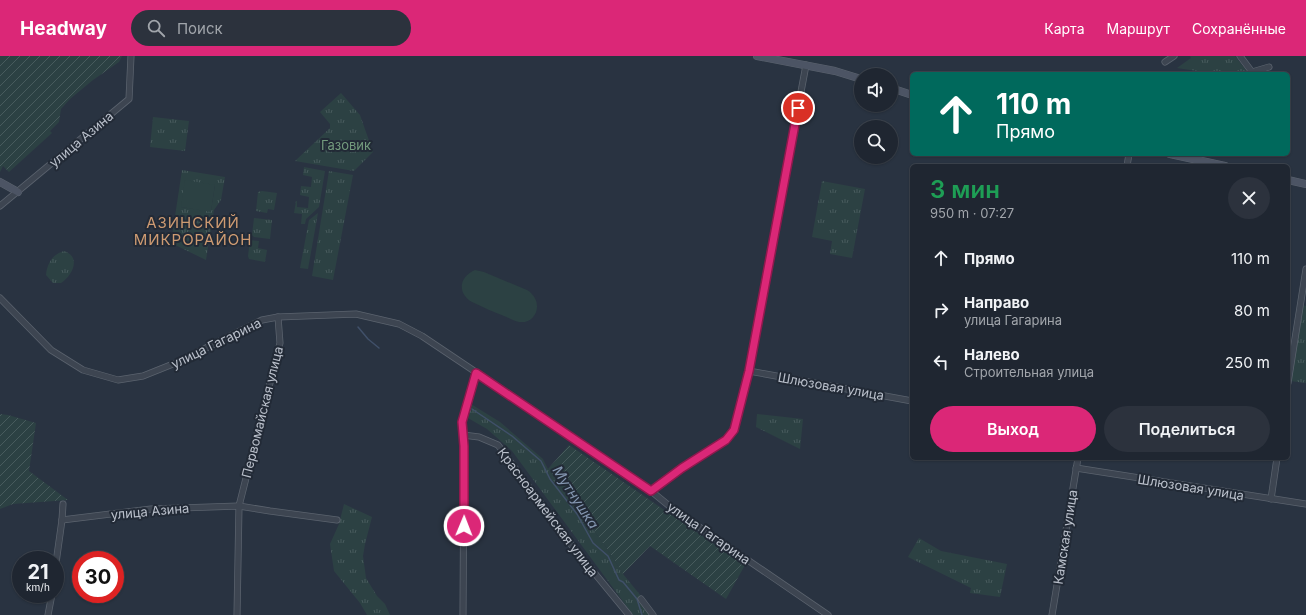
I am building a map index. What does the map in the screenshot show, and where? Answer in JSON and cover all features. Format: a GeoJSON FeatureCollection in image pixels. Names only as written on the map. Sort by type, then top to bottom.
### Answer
{"type":"FeatureCollection","features":[{"type":"Feature","properties":{"kind":"main road"},"geometry":{"type":"LineString","coordinates":[[757,56],[854,76]]}},
{"type":"Feature","properties":{"kind":"main road"},"geometry":{"type":"LineString","coordinates":[[898,90],[910,94]]}},
{"type":"Feature","properties":{"kind":"main road"},"geometry":{"type":"LineString","coordinates":[[1179,156],[1215,164]]}},
{"type":"Feature","properties":{"kind":"main road"},"geometry":{"type":"LineString","coordinates":[[1290,180],[1306,184]]}},
{"type":"Feature","properties":{"kind":"main road"},"geometry":{"type":"LineString","coordinates":[[0,182],[18,192]]}},
{"type":"Feature","properties":{"kind":"street","name":"улица Азина"},"geometry":{"type":"LineString","coordinates":[[0,206],[129,99],[131,56]]}},
{"type":"Feature","properties":{"kind":"street"},"geometry":{"type":"LineString","coordinates":[[1165,62],[1174,56]]}},
{"type":"Feature","properties":{"kind":"street"},"geometry":{"type":"LineString","coordinates":[[1240,56],[1252,72],[1269,67]]}},
{"type":"Feature","properties":{"kind":"street"},"geometry":{"type":"LineString","coordinates":[[651,491],[682,468],[726,440],[734,430],[749,371],[806,65]]}},
{"type":"Feature","properties":{"kind":"street"},"geometry":{"type":"LineString","coordinates":[[1290,361],[1306,269]]}},
{"type":"Feature","properties":{"kind":"street","name":"улица Гагарина"},"geometry":{"type":"LineString","coordinates":[[0,298],[51,350],[83,370],[118,380],[143,376],[178,362],[262,320],[356,314],[399,324],[422,336],[651,491],[672,509],[828,615]]}},
{"type":"Feature","properties":{"kind":"street","name":"Первомайская улица"},"geometry":{"type":"LineString","coordinates":[[236,615],[239,506],[280,343],[278,318]]}},
{"type":"Feature","properties":{"kind":"street","name":"Шлюзовая улица"},"geometry":{"type":"LineString","coordinates":[[749,371],[910,401]]}},
{"type":"Feature","properties":{"kind":"street"},"geometry":{"type":"LineString","coordinates":[[463,615],[464,454],[462,422],[476,373]]}},
{"type":"Feature","properties":{"kind":"street","name":"Красноармейская улица"},"geometry":{"type":"LineString","coordinates":[[463,436],[479,437],[498,445],[573,547],[629,615]]}},
{"type":"Feature","properties":{"kind":"street","name":"Камская улица"},"geometry":{"type":"LineString","coordinates":[[1052,615],[1078,460]]}},
{"type":"Feature","properties":{"kind":"street"},"geometry":{"type":"LineString","coordinates":[[1271,499],[1277,460]]}},
{"type":"Feature","properties":{"kind":"street","name":"Шлюзовая улица"},"geometry":{"type":"LineString","coordinates":[[1076,468],[1306,504]]}},
{"type":"Feature","properties":{"kind":"street"},"geometry":{"type":"LineString","coordinates":[[58,551],[63,504]]}},
{"type":"Feature","properties":{"kind":"street","name":"улица Азина"},"geometry":{"type":"LineString","coordinates":[[62,520],[151,509],[239,506]]}},
{"type":"Feature","properties":{"kind":"street"},"geometry":{"type":"LineString","coordinates":[[239,506],[337,520]]}},
{"type":"Feature","properties":{"kind":"street"},"geometry":{"type":"LineString","coordinates":[[641,598],[653,615]]}},
{"type":"Feature","properties":{"kind":"street"},"geometry":{"type":"LineString","coordinates":[[49,614],[51,603]]}},
{"type":"Feature","properties":{"kind":"green space"},"geometry":{"type":"Polygon","coordinates":[[[0,56],[122,56],[119,62],[93,80],[70,99],[61,109],[59,122],[50,131],[52,133],[9,172],[3,166],[0,172],[0,56]]]}},
{"type":"Feature","properties":{"kind":"green space"},"geometry":{"type":"Polygon","coordinates":[[[1190,56],[1235,56],[1247,72],[1204,72],[1177,68],[1191,58],[1190,56]]]}},
{"type":"Feature","properties":{"kind":"green space","name":"Газовик"},"geometry":{"type":"Polygon","coordinates":[[[341,93],[360,115],[373,152],[354,171],[295,161],[330,128],[330,124],[320,112],[341,93]]]}},
{"type":"Feature","properties":{"kind":"green space"},"geometry":{"type":"Polygon","coordinates":[[[153,117],[189,121],[185,151],[150,147],[153,117]]]}},
{"type":"Feature","properties":{"kind":"green space"},"geometry":{"type":"Polygon","coordinates":[[[304,167],[325,171],[319,207],[306,219],[305,224],[301,224],[302,214],[294,213],[296,201],[297,207],[308,208],[309,197],[300,195],[301,186],[311,187],[312,177],[303,175],[304,167]]]}},
{"type":"Feature","properties":{"kind":"green space"},"geometry":{"type":"Polygon","coordinates":[[[182,170],[225,177],[221,200],[214,210],[206,260],[171,243],[182,170]],[[215,185],[181,207],[211,211],[215,185]]]}},
{"type":"Feature","properties":{"kind":"green space"},"geometry":{"type":"Polygon","coordinates":[[[329,171],[353,175],[333,280],[312,276],[329,171]]]}},
{"type":"Feature","properties":{"kind":"green space"},"geometry":{"type":"Polygon","coordinates":[[[185,180],[215,185],[211,212],[181,207],[185,180]]]}},
{"type":"Feature","properties":{"kind":"green space"},"geometry":{"type":"Polygon","coordinates":[[[822,181],[865,189],[852,258],[830,254],[832,241],[812,237],[822,181]]]}},
{"type":"Feature","properties":{"kind":"green space"},"geometry":{"type":"Polygon","coordinates":[[[262,191],[277,193],[274,210],[268,209],[267,213],[256,211],[258,192],[262,191]]]}},
{"type":"Feature","properties":{"kind":"green space"},"geometry":{"type":"Polygon","coordinates":[[[318,213],[308,269],[300,268],[309,220],[318,213]]]}},
{"type":"Feature","properties":{"kind":"green space"},"geometry":{"type":"Polygon","coordinates":[[[254,218],[272,220],[270,239],[254,237],[252,235],[254,218]]]}},
{"type":"Feature","properties":{"kind":"green space"},"geometry":{"type":"Polygon","coordinates":[[[250,240],[259,241],[258,248],[267,250],[265,262],[249,259],[250,240]]]}},
{"type":"Feature","properties":{"kind":"green space"},"geometry":{"type":"Polygon","coordinates":[[[64,251],[73,258],[74,262],[72,271],[61,283],[53,283],[46,275],[48,267],[51,260],[57,254],[64,251]]]}},
{"type":"Feature","properties":{"kind":"green space"},"geometry":{"type":"Polygon","coordinates":[[[475,270],[484,272],[527,290],[532,294],[537,305],[531,319],[525,322],[517,322],[472,302],[467,298],[462,290],[463,281],[475,270]]]}},
{"type":"Feature","properties":{"kind":"green space"},"geometry":{"type":"Polygon","coordinates":[[[1302,305],[1306,306],[1306,383],[1290,381],[1302,305]]]}},
{"type":"Feature","properties":{"kind":"green space"},"geometry":{"type":"Polygon","coordinates":[[[466,401],[500,422],[543,459],[548,469],[606,547],[623,574],[641,596],[650,615],[633,615],[512,451],[487,429],[461,414],[466,401]]]}},
{"type":"Feature","properties":{"kind":"green space"},"geometry":{"type":"Polygon","coordinates":[[[0,414],[36,423],[29,471],[68,500],[13,504],[0,509],[0,414]]]}},
{"type":"Feature","properties":{"kind":"green space"},"geometry":{"type":"Polygon","coordinates":[[[757,414],[803,419],[800,449],[756,427],[757,414]]]}},
{"type":"Feature","properties":{"kind":"green space"},"geometry":{"type":"Polygon","coordinates":[[[569,445],[745,565],[726,599],[650,546],[623,574],[606,547],[548,469],[569,445]]]}},
{"type":"Feature","properties":{"kind":"green space"},"geometry":{"type":"Polygon","coordinates":[[[344,504],[372,517],[363,556],[366,578],[377,596],[385,604],[390,615],[367,615],[360,603],[334,571],[330,544],[339,524],[344,504]]]}},
{"type":"Feature","properties":{"kind":"green space"},"geometry":{"type":"Polygon","coordinates":[[[919,538],[941,551],[1007,564],[1000,597],[970,593],[971,588],[908,557],[919,538]]]}},
{"type":"Feature","properties":{"kind":"waterway","name":"Мутнушка"},"geometry":{"type":"LineString","coordinates":[[358,327],[368,339],[379,348]]}},
{"type":"Feature","properties":{"kind":"waterway","name":"Мутнушка"},"geometry":{"type":"LineString","coordinates":[[472,409],[512,436],[541,461],[550,479],[577,514],[593,543],[608,556],[619,580],[623,582],[637,599],[642,615]]}},
{"type":"Feature","properties":{"kind":"district","name":"АЗИНСКИЙ МИКРОРАЙОН"},"geometry":{"type":"Point","coordinates":[193,230]}},
{"type":"Feature","properties":{"kind":"route"},"geometry":{"type":"LineString","coordinates":[[464,526],[464,446],[462,422],[476,373],[651,491],[682,468],[726,440],[734,430],[755,342],[798,108]]}}]}
